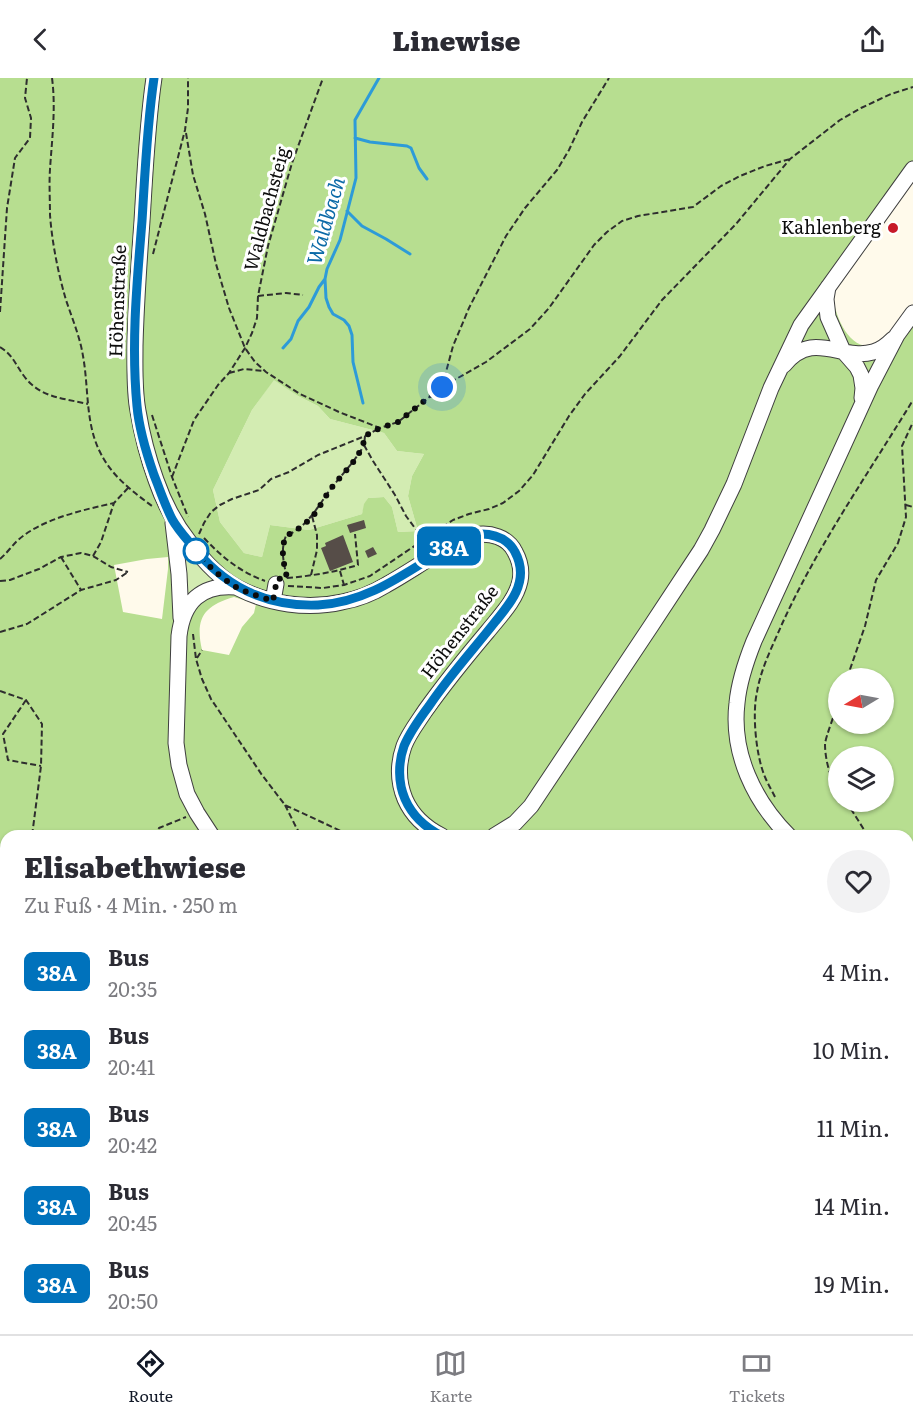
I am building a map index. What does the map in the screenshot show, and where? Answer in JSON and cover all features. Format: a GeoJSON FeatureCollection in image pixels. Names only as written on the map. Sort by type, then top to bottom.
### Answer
{"type":"FeatureCollection","features":[{"type":"Feature","properties":{"kind":"street","name":"Höhenstraße"},"geometry":{"type":"LineString","coordinates":[[154,78],[139,257],[135,366],[137,408],[145,449],[160,490],[173,520],[184,536],[205,562],[236,587],[273,601],[291,604],[317,605],[342,602],[363,596],[385,586],[458,541],[474,535],[500,537],[508,542],[520,564],[520,581],[513,597],[492,626],[446,680],[410,734],[401,756],[399,770],[403,795],[424,825],[432,830]]}},
{"type":"Feature","properties":{"kind":"street"},"geometry":{"type":"LineString","coordinates":[[504,830],[515,823],[531,806],[701,550],[722,512],[771,388],[801,325],[913,169]]}},
{"type":"Feature","properties":{"kind":"street"},"geometry":{"type":"LineString","coordinates":[[828,286],[826,299],[828,317],[843,351],[857,367],[862,381],[862,399],[852,426]]}},
{"type":"Feature","properties":{"kind":"street"},"geometry":{"type":"LineString","coordinates":[[784,830],[757,796],[748,777],[739,746],[736,715],[742,675],[754,640],[871,385],[897,335],[913,313]]}},
{"type":"Feature","properties":{"kind":"street"},"geometry":{"type":"LineString","coordinates":[[778,374],[785,363],[800,351],[828,347],[861,353],[875,352],[897,335]]}},
{"type":"Feature","properties":{"kind":"street","name":"Höhenstraße"},"geometry":{"type":"LineString","coordinates":[[173,520],[187,618]]}},
{"type":"Feature","properties":{"kind":"street"},"geometry":{"type":"LineString","coordinates":[[273,601],[276,584]]}},
{"type":"Feature","properties":{"kind":"street","name":"Höhenstraße"},"geometry":{"type":"LineString","coordinates":[[208,830],[187,794],[178,765],[176,743],[179,636],[203,592],[217,587],[236,587]]}},
{"type":"Feature","properties":{"kind":"path"},"geometry":{"type":"LineString","coordinates":[[0,312],[7,208],[15,158],[30,138],[31,118],[25,98],[27,78]]}},
{"type":"Feature","properties":{"kind":"path"},"geometry":{"type":"LineString","coordinates":[[52,78],[54,93],[50,173],[51,216],[56,259],[83,355],[92,432],[101,455],[116,475],[128,488],[173,520]]}},
{"type":"Feature","properties":{"kind":"path"},"geometry":{"type":"LineString","coordinates":[[152,259],[185,130],[188,78]]}},
{"type":"Feature","properties":{"kind":"path","name":"Waldbachsteig"},"geometry":{"type":"LineString","coordinates":[[172,477],[194,420],[218,384],[229,373],[252,333],[268,246],[289,173],[323,78]]}},
{"type":"Feature","properties":{"kind":"path"},"geometry":{"type":"LineString","coordinates":[[442,387],[453,346],[506,236],[525,208],[557,170],[582,122],[609,78]]}},
{"type":"Feature","properties":{"kind":"path"},"geometry":{"type":"LineString","coordinates":[[195,527],[214,549],[251,575],[276,584],[323,588],[345,585],[370,576],[453,520],[503,503],[533,476],[585,394],[620,356],[662,300],[736,225],[790,159],[840,120],[891,94],[913,87]]}},
{"type":"Feature","properties":{"kind":"path"},"geometry":{"type":"LineString","coordinates":[[185,130],[193,175],[228,308],[245,348],[266,372],[300,394],[380,428]]}},
{"type":"Feature","properties":{"kind":"path"},"geometry":{"type":"LineString","coordinates":[[199,534],[211,512],[220,505],[259,490],[272,479],[318,455],[398,422],[442,387],[486,362],[530,329],[549,308],[594,245],[606,232],[622,221],[638,216],[693,207],[721,186],[740,176],[790,159]]}},
{"type":"Feature","properties":{"kind":"path"},"geometry":{"type":"LineString","coordinates":[[258,296],[286,293],[303,295]]}},
{"type":"Feature","properties":{"kind":"path"},"geometry":{"type":"LineString","coordinates":[[0,346],[15,360],[23,375],[34,387],[51,396],[88,404]]}},
{"type":"Feature","properties":{"kind":"path"},"geometry":{"type":"LineString","coordinates":[[229,373],[244,369],[266,372]]}},
{"type":"Feature","properties":{"kind":"path"},"geometry":{"type":"LineString","coordinates":[[778,803],[765,776],[758,752],[755,711],[757,691],[770,652],[799,588],[913,400]]}},
{"type":"Feature","properties":{"kind":"path"},"geometry":{"type":"LineString","coordinates":[[151,409],[172,477],[190,520]]}},
{"type":"Feature","properties":{"kind":"path"},"geometry":{"type":"LineString","coordinates":[[850,668],[865,626],[876,580],[898,543],[906,517],[902,446],[913,422]]}},
{"type":"Feature","properties":{"kind":"path"},"geometry":{"type":"LineString","coordinates":[[355,534],[358,565],[340,571],[287,578],[282,544],[286,536],[296,531],[312,516],[331,488],[358,456],[364,445],[365,436]]}},
{"type":"Feature","properties":{"kind":"path"},"geometry":{"type":"LineString","coordinates":[[364,445],[406,516],[424,540]]}},
{"type":"Feature","properties":{"kind":"path"},"geometry":{"type":"LineString","coordinates":[[93,556],[114,503],[128,488]]}},
{"type":"Feature","properties":{"kind":"path"},"geometry":{"type":"LineString","coordinates":[[0,559],[17,541],[38,527],[68,514],[114,503]]}},
{"type":"Feature","properties":{"kind":"path"},"geometry":{"type":"LineString","coordinates":[[906,505],[913,507]]}},
{"type":"Feature","properties":{"kind":"path"},"geometry":{"type":"LineString","coordinates":[[310,576],[317,550],[317,535],[312,516]]}},
{"type":"Feature","properties":{"kind":"path"},"geometry":{"type":"LineString","coordinates":[[0,581],[10,580],[61,558],[81,553],[128,572],[116,580],[81,590],[27,624],[0,632]]}},
{"type":"Feature","properties":{"kind":"path"},"geometry":{"type":"LineString","coordinates":[[61,558],[81,590]]}},
{"type":"Feature","properties":{"kind":"path"},"geometry":{"type":"LineString","coordinates":[[340,571],[345,585]]}},
{"type":"Feature","properties":{"kind":"path"},"geometry":{"type":"LineString","coordinates":[[187,618],[196,659],[211,699],[285,805],[298,830]]}},
{"type":"Feature","properties":{"kind":"path"},"geometry":{"type":"LineString","coordinates":[[196,659],[202,650]]}},
{"type":"Feature","properties":{"kind":"path"},"geometry":{"type":"LineString","coordinates":[[0,691],[26,700],[42,724],[41,766],[33,830]]}},
{"type":"Feature","properties":{"kind":"path"},"geometry":{"type":"LineString","coordinates":[[26,700],[3,734],[8,760],[41,766]]}},
{"type":"Feature","properties":{"kind":"path"},"geometry":{"type":"LineString","coordinates":[[828,733],[825,742],[828,764]]}},
{"type":"Feature","properties":{"kind":"path"},"geometry":{"type":"LineString","coordinates":[[285,805],[339,830]]}},
{"type":"Feature","properties":{"kind":"path"},"geometry":{"type":"LineString","coordinates":[[853,812],[864,830]]}},
{"type":"Feature","properties":{"kind":"path"},"geometry":{"type":"LineString","coordinates":[[158,830],[197,813]]}},
{"type":"Feature","properties":{"kind":"green space"},"geometry":{"type":"Polygon","coordinates":[[[0,78],[913,78],[913,174],[832,293],[841,323],[852,339],[869,346],[884,341],[913,309],[913,830],[0,830],[0,78]],[[274,380],[252,410],[213,490],[220,522],[244,553],[262,557],[270,525],[309,530],[362,514],[368,498],[384,497],[392,507],[398,532],[418,531],[408,496],[412,476],[424,454],[397,451],[384,433],[330,419],[318,406],[274,380]],[[180,541],[187,598],[198,586],[215,580],[180,541]],[[168,557],[114,565],[123,612],[162,619],[168,557]],[[234,597],[208,610],[201,622],[202,650],[229,655],[242,627],[254,613],[256,604],[234,597]]]}},
{"type":"Feature","properties":{"kind":"green space"},"geometry":{"type":"Polygon","coordinates":[[[274,379],[298,396],[318,406],[330,419],[384,433],[397,451],[424,454],[412,476],[408,496],[418,531],[398,532],[392,507],[384,497],[368,498],[362,514],[309,530],[270,525],[262,557],[244,553],[220,522],[213,490],[252,410],[274,379]]]}},
{"type":"Feature","properties":{"kind":"green space"},"geometry":{"type":"Polygon","coordinates":[[[180,541],[216,580],[186,598],[180,541]]]}},
{"type":"Feature","properties":{"kind":"building"},"geometry":{"type":"Polygon","coordinates":[[[364,520],[366,528],[350,533],[347,525],[364,520]]]}},
{"type":"Feature","properties":{"kind":"building"},"geometry":{"type":"Polygon","coordinates":[[[343,535],[353,562],[330,571],[321,548],[326,546],[325,543],[343,535]]]}},
{"type":"Feature","properties":{"kind":"building"},"geometry":{"type":"Polygon","coordinates":[[[373,547],[377,554],[368,558],[365,551],[373,547]]]}},
{"type":"Feature","properties":{"kind":"waterway","name":"Waldbach"},"geometry":{"type":"LineString","coordinates":[[363,403],[353,362],[352,335],[349,326],[333,314],[329,307],[325,279],[340,240],[356,178],[355,120],[379,78]]}},
{"type":"Feature","properties":{"kind":"waterway"},"geometry":{"type":"LineString","coordinates":[[355,138],[411,148],[419,168],[427,179]]}},
{"type":"Feature","properties":{"kind":"waterway"},"geometry":{"type":"LineString","coordinates":[[347,211],[362,226],[410,254]]}},
{"type":"Feature","properties":{"kind":"waterway"},"geometry":{"type":"LineString","coordinates":[[283,348],[291,339],[298,321],[325,279]]}},
{"type":"Feature","properties":{"kind":"bus line","name":"38A"},"geometry":{"type":"LineString","coordinates":[[154,78],[139,257],[135,366],[137,408],[145,449],[160,490],[173,520],[184,536],[205,562],[236,587],[273,601],[304,605],[330,604],[363,596],[385,586],[458,541],[474,535],[500,537],[508,542],[518,556],[521,573],[513,597],[492,626],[446,680],[404,745],[399,770],[403,795],[424,825],[432,830]]}},
{"type":"Feature","properties":{"kind":"place","name":"Kahlenberg"},"geometry":{"type":"Point","coordinates":[893,228]}},
{"type":"Feature","properties":{"kind":"route"},"geometry":{"type":"LineString","coordinates":[[196,551],[205,562],[236,587],[273,601],[277,579],[287,578],[282,544],[286,536],[296,531],[312,516],[331,488],[358,456],[364,445],[365,436],[398,422],[442,387]]}}]}
